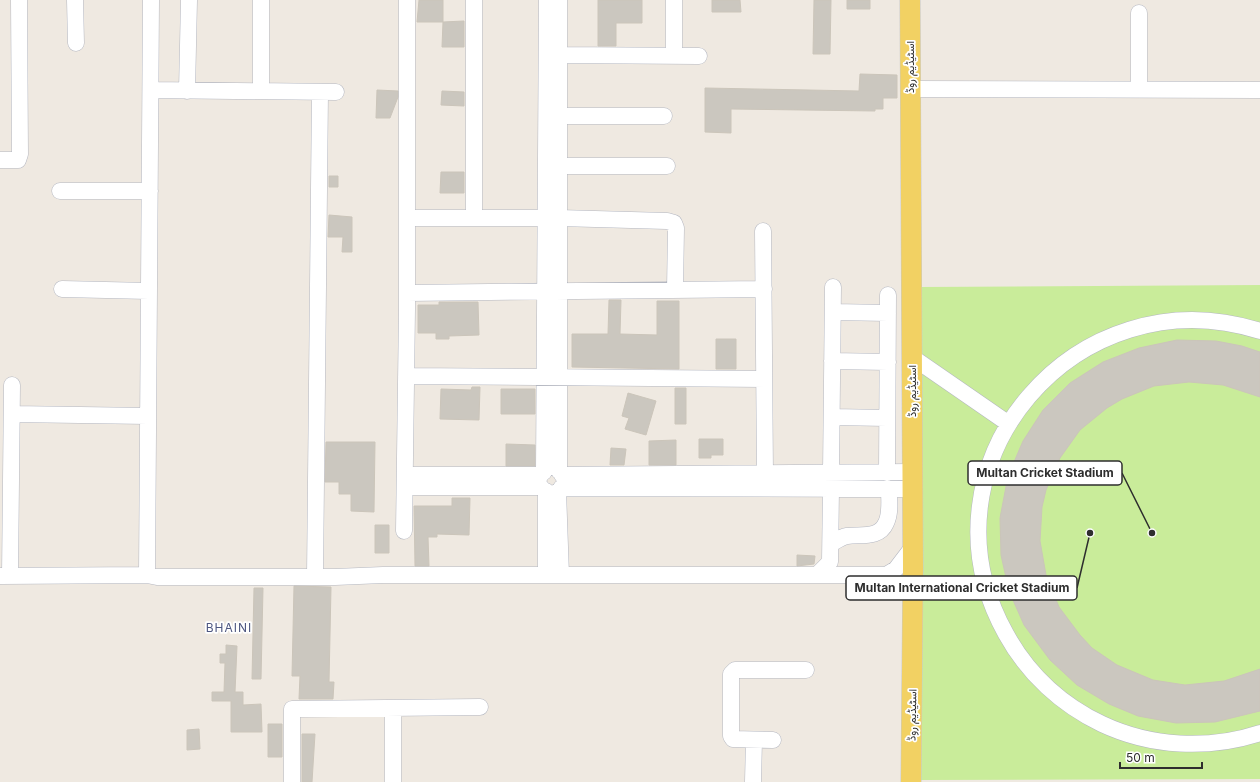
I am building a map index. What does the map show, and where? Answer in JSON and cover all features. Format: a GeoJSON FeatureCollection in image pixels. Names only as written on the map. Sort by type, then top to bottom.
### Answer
{"type":"FeatureCollection","features":[{"type":"Feature","properties":{"kind":"main road","name":"اسٹیڈیم روڈ"},"geometry":{"type":"LineString","coordinates":[[910,0],[912,357],[911,782]]}},
{"type":"Feature","properties":{"kind":"street"},"geometry":{"type":"LineString","coordinates":[[0,160],[18,160],[20,154],[19,0]]}},
{"type":"Feature","properties":{"kind":"street"},"geometry":{"type":"LineString","coordinates":[[75,0],[76,43]]}},
{"type":"Feature","properties":{"kind":"street"},"geometry":{"type":"LineString","coordinates":[[147,575],[151,0]]}},
{"type":"Feature","properties":{"kind":"street"},"geometry":{"type":"LineString","coordinates":[[187,91],[189,0]]}},
{"type":"Feature","properties":{"kind":"street"},"geometry":{"type":"LineString","coordinates":[[261,0],[261,91]]}},
{"type":"Feature","properties":{"kind":"street"},"geometry":{"type":"LineString","coordinates":[[404,530],[407,293],[407,0]]}},
{"type":"Feature","properties":{"kind":"street"},"geometry":{"type":"LineString","coordinates":[[474,0],[474,218]]}},
{"type":"Feature","properties":{"kind":"street"},"geometry":{"type":"LineString","coordinates":[[547,0],[552,218],[552,481],[554,575]]}},
{"type":"Feature","properties":{"kind":"street"},"geometry":{"type":"LineString","coordinates":[[552,218],[559,166],[559,0]]}},
{"type":"Feature","properties":{"kind":"street"},"geometry":{"type":"LineString","coordinates":[[674,0],[674,56]]}},
{"type":"Feature","properties":{"kind":"street"},"geometry":{"type":"LineString","coordinates":[[1139,13],[1139,90]]}},
{"type":"Feature","properties":{"kind":"street"},"geometry":{"type":"LineString","coordinates":[[559,55],[699,56]]}},
{"type":"Feature","properties":{"kind":"street"},"geometry":{"type":"LineString","coordinates":[[910,89],[1260,90]]}},
{"type":"Feature","properties":{"kind":"street"},"geometry":{"type":"LineString","coordinates":[[151,90],[328,92],[315,576]]}},
{"type":"Feature","properties":{"kind":"street"},"geometry":{"type":"LineString","coordinates":[[559,116],[664,116]]}},
{"type":"Feature","properties":{"kind":"street"},"geometry":{"type":"LineString","coordinates":[[559,166],[667,166]]}},
{"type":"Feature","properties":{"kind":"street"},"geometry":{"type":"LineString","coordinates":[[60,191],[150,191]]}},
{"type":"Feature","properties":{"kind":"street"},"geometry":{"type":"LineString","coordinates":[[407,218],[552,218],[667,221],[674,223],[675,290]]}},
{"type":"Feature","properties":{"kind":"street"},"geometry":{"type":"LineString","coordinates":[[763,231],[765,474]]}},
{"type":"Feature","properties":{"kind":"street"},"geometry":{"type":"LineString","coordinates":[[817,575],[830,562],[831,544],[833,287]]}},
{"type":"Feature","properties":{"kind":"street"},"geometry":{"type":"LineString","coordinates":[[62,288],[149,291]]}},
{"type":"Feature","properties":{"kind":"street"},"geometry":{"type":"LineString","coordinates":[[407,293],[764,289]]}},
{"type":"Feature","properties":{"kind":"street"},"geometry":{"type":"LineString","coordinates":[[887,473],[888,295]]}},
{"type":"Feature","properties":{"kind":"street"},"geometry":{"type":"LineString","coordinates":[[833,312],[888,313]]}},
{"type":"Feature","properties":{"kind":"street"},"geometry":{"type":"LineString","coordinates":[[1260,331],[1216,321],[1181,320],[1146,324],[1113,335],[1082,350],[1054,371],[1029,396],[1009,424],[994,453],[984,484],[980,516],[980,549],[985,582],[995,613],[1010,642],[1029,668],[1052,692],[1078,711],[1107,726],[1138,737],[1171,743],[1203,744],[1236,740],[1260,733]]}},
{"type":"Feature","properties":{"kind":"street"},"geometry":{"type":"LineString","coordinates":[[912,357],[1009,424]]}},
{"type":"Feature","properties":{"kind":"street"},"geometry":{"type":"LineString","coordinates":[[832,361],[888,362]]}},
{"type":"Feature","properties":{"kind":"street"},"geometry":{"type":"LineString","coordinates":[[406,376],[764,379]]}},
{"type":"Feature","properties":{"kind":"street"},"geometry":{"type":"LineString","coordinates":[[12,385],[5,576],[147,575],[157,577],[886,574],[896,569],[912,548]]}},
{"type":"Feature","properties":{"kind":"street"},"geometry":{"type":"LineString","coordinates":[[12,414],[148,416]]}},
{"type":"Feature","properties":{"kind":"street"},"geometry":{"type":"LineString","coordinates":[[832,417],[887,418]]}},
{"type":"Feature","properties":{"kind":"street"},"geometry":{"type":"LineString","coordinates":[[405,481],[831,481],[887,473],[912,480]]}},
{"type":"Feature","properties":{"kind":"street"},"geometry":{"type":"LineString","coordinates":[[552,481],[765,474],[889,489],[912,480]]}},
{"type":"Feature","properties":{"kind":"street"},"geometry":{"type":"LineString","coordinates":[[831,544],[847,536],[871,535],[881,530],[886,524],[889,513],[889,489]]}},
{"type":"Feature","properties":{"kind":"street"},"geometry":{"type":"LineString","coordinates":[[773,740],[733,739],[731,736],[730,674],[735,670],[806,670]]}},
{"type":"Feature","properties":{"kind":"street"},"geometry":{"type":"LineString","coordinates":[[292,782],[292,709],[480,707]]}},
{"type":"Feature","properties":{"kind":"street"},"geometry":{"type":"LineString","coordinates":[[393,708],[393,782]]}},
{"type":"Feature","properties":{"kind":"street"},"geometry":{"type":"LineString","coordinates":[[753,782],[754,740]]}},
{"type":"Feature","properties":{"kind":"green space"},"geometry":{"type":"Polygon","coordinates":[[[1260,285],[1260,779],[920,780],[920,287],[1260,285]]]}},
{"type":"Feature","properties":{"kind":"building"},"geometry":{"type":"Polygon","coordinates":[[[419,0],[443,0],[443,22],[417,22],[419,0]]]}},
{"type":"Feature","properties":{"kind":"building"},"geometry":{"type":"Polygon","coordinates":[[[598,0],[642,0],[642,23],[616,23],[616,46],[598,46],[598,0]]]}},
{"type":"Feature","properties":{"kind":"building"},"geometry":{"type":"Polygon","coordinates":[[[712,0],[740,0],[741,12],[712,12],[712,0]]]}},
{"type":"Feature","properties":{"kind":"building"},"geometry":{"type":"Polygon","coordinates":[[[814,0],[831,0],[830,54],[813,54],[814,0]]]}},
{"type":"Feature","properties":{"kind":"building"},"geometry":{"type":"Polygon","coordinates":[[[847,0],[870,0],[870,9],[847,9],[847,0]]]}},
{"type":"Feature","properties":{"kind":"building"},"geometry":{"type":"Polygon","coordinates":[[[464,21],[464,47],[442,47],[443,22],[464,21]]]}},
{"type":"Feature","properties":{"kind":"building"},"geometry":{"type":"Polygon","coordinates":[[[860,74],[897,75],[897,98],[883,98],[883,109],[875,109],[875,111],[731,109],[731,133],[705,132],[705,88],[859,91],[860,74]]]}},
{"type":"Feature","properties":{"kind":"building"},"geometry":{"type":"Polygon","coordinates":[[[377,90],[398,91],[398,97],[390,118],[376,118],[377,90]]]}},
{"type":"Feature","properties":{"kind":"building"},"geometry":{"type":"Polygon","coordinates":[[[442,91],[464,92],[464,106],[441,105],[442,91]]]}},
{"type":"Feature","properties":{"kind":"building"},"geometry":{"type":"Polygon","coordinates":[[[441,172],[464,172],[464,193],[440,193],[441,172]]]}},
{"type":"Feature","properties":{"kind":"building"},"geometry":{"type":"Polygon","coordinates":[[[329,176],[338,176],[338,187],[329,187],[329,176]]]}},
{"type":"Feature","properties":{"kind":"building"},"geometry":{"type":"Polygon","coordinates":[[[329,215],[352,217],[352,252],[342,252],[343,237],[328,237],[329,215]]]}},
{"type":"Feature","properties":{"kind":"building"},"geometry":{"type":"Polygon","coordinates":[[[609,300],[621,300],[620,334],[657,335],[657,301],[679,301],[679,369],[572,367],[572,334],[608,334],[609,300]]]}},
{"type":"Feature","properties":{"kind":"building"},"geometry":{"type":"Polygon","coordinates":[[[439,302],[478,302],[479,335],[449,336],[449,339],[436,339],[436,333],[418,333],[418,305],[439,305],[439,302]]]}},
{"type":"Feature","properties":{"kind":"building"},"geometry":{"type":"Polygon","coordinates":[[[716,339],[736,339],[736,369],[716,369],[716,339]]]}},
{"type":"Feature","properties":{"kind":"building"},"geometry":{"type":"Polygon","coordinates":[[[1177,340],[1216,341],[1242,346],[1260,352],[1260,397],[1223,385],[1189,382],[1154,386],[1122,399],[1107,408],[1080,430],[1060,458],[1046,490],[1042,507],[1040,541],[1046,575],[1059,607],[1092,648],[1117,665],[1153,680],[1185,685],[1224,681],[1260,669],[1260,711],[1215,722],[1176,723],[1138,716],[1109,704],[1077,685],[1050,660],[1024,625],[1009,591],[1001,555],[1000,518],[1008,476],[1023,441],[1043,410],[1070,383],[1103,362],[1139,348],[1177,340]]]}},
{"type":"Feature","properties":{"kind":"building"},"geometry":{"type":"Polygon","coordinates":[[[472,387],[480,387],[479,420],[440,419],[441,389],[471,390],[472,387]]]}},
{"type":"Feature","properties":{"kind":"building"},"geometry":{"type":"Polygon","coordinates":[[[675,388],[686,388],[686,424],[675,424],[675,388]]]}},
{"type":"Feature","properties":{"kind":"building"},"geometry":{"type":"Polygon","coordinates":[[[501,389],[535,389],[535,414],[501,414],[501,389]]]}},
{"type":"Feature","properties":{"kind":"building"},"geometry":{"type":"Polygon","coordinates":[[[628,393],[656,401],[646,435],[625,429],[629,418],[622,416],[628,393]]]}},
{"type":"Feature","properties":{"kind":"building"},"geometry":{"type":"Polygon","coordinates":[[[699,439],[723,439],[723,455],[711,455],[711,458],[699,458],[699,439]]]}},
{"type":"Feature","properties":{"kind":"building"},"geometry":{"type":"Polygon","coordinates":[[[676,440],[676,465],[649,465],[649,441],[676,440]]]}},
{"type":"Feature","properties":{"kind":"building"},"geometry":{"type":"Polygon","coordinates":[[[326,442],[375,442],[374,512],[351,511],[351,494],[339,494],[339,482],[325,482],[326,442]]]}},
{"type":"Feature","properties":{"kind":"building"},"geometry":{"type":"Polygon","coordinates":[[[506,444],[535,445],[535,466],[506,466],[506,444]]]}},
{"type":"Feature","properties":{"kind":"building"},"geometry":{"type":"Polygon","coordinates":[[[611,448],[626,449],[624,465],[610,465],[611,448]]]}},
{"type":"Feature","properties":{"kind":"building"},"geometry":{"type":"Polygon","coordinates":[[[452,498],[470,498],[469,535],[437,534],[437,537],[428,537],[429,566],[415,566],[414,506],[452,506],[452,498]]]}},
{"type":"Feature","properties":{"kind":"building"},"geometry":{"type":"Polygon","coordinates":[[[375,525],[389,525],[389,553],[375,553],[375,525]]]}},
{"type":"Feature","properties":{"kind":"building"},"geometry":{"type":"Polygon","coordinates":[[[797,555],[815,556],[814,564],[797,566],[797,555]]]}},
{"type":"Feature","properties":{"kind":"building"},"geometry":{"type":"Polygon","coordinates":[[[294,586],[331,587],[329,682],[334,682],[333,699],[299,699],[300,676],[292,676],[294,586]]]}},
{"type":"Feature","properties":{"kind":"building"},"geometry":{"type":"Polygon","coordinates":[[[254,588],[263,588],[261,679],[252,679],[254,588]]]}},
{"type":"Feature","properties":{"kind":"building"},"geometry":{"type":"Polygon","coordinates":[[[226,645],[237,646],[235,692],[243,692],[243,705],[261,704],[262,732],[231,732],[231,701],[212,701],[212,692],[224,692],[225,663],[220,663],[220,654],[226,654],[226,645]]]}},
{"type":"Feature","properties":{"kind":"building"},"geometry":{"type":"Polygon","coordinates":[[[268,724],[282,724],[282,757],[268,757],[268,724]]]}},
{"type":"Feature","properties":{"kind":"building"},"geometry":{"type":"Polygon","coordinates":[[[199,729],[200,749],[187,750],[187,730],[199,729]]]}},
{"type":"Feature","properties":{"kind":"building"},"geometry":{"type":"Polygon","coordinates":[[[302,734],[315,734],[312,782],[302,782],[302,734]]]}},
{"type":"Feature","properties":{"kind":"place","name":"Multan International Cricket Stadium"},"geometry":{"type":"Point","coordinates":[1090,533]}},
{"type":"Feature","properties":{"kind":"place","name":"Multan Cricket Stadium"},"geometry":{"type":"Point","coordinates":[1152,533]}},
{"type":"Feature","properties":{"kind":"district","name":"BHAINI"},"geometry":{"type":"Point","coordinates":[229,628]}}]}
